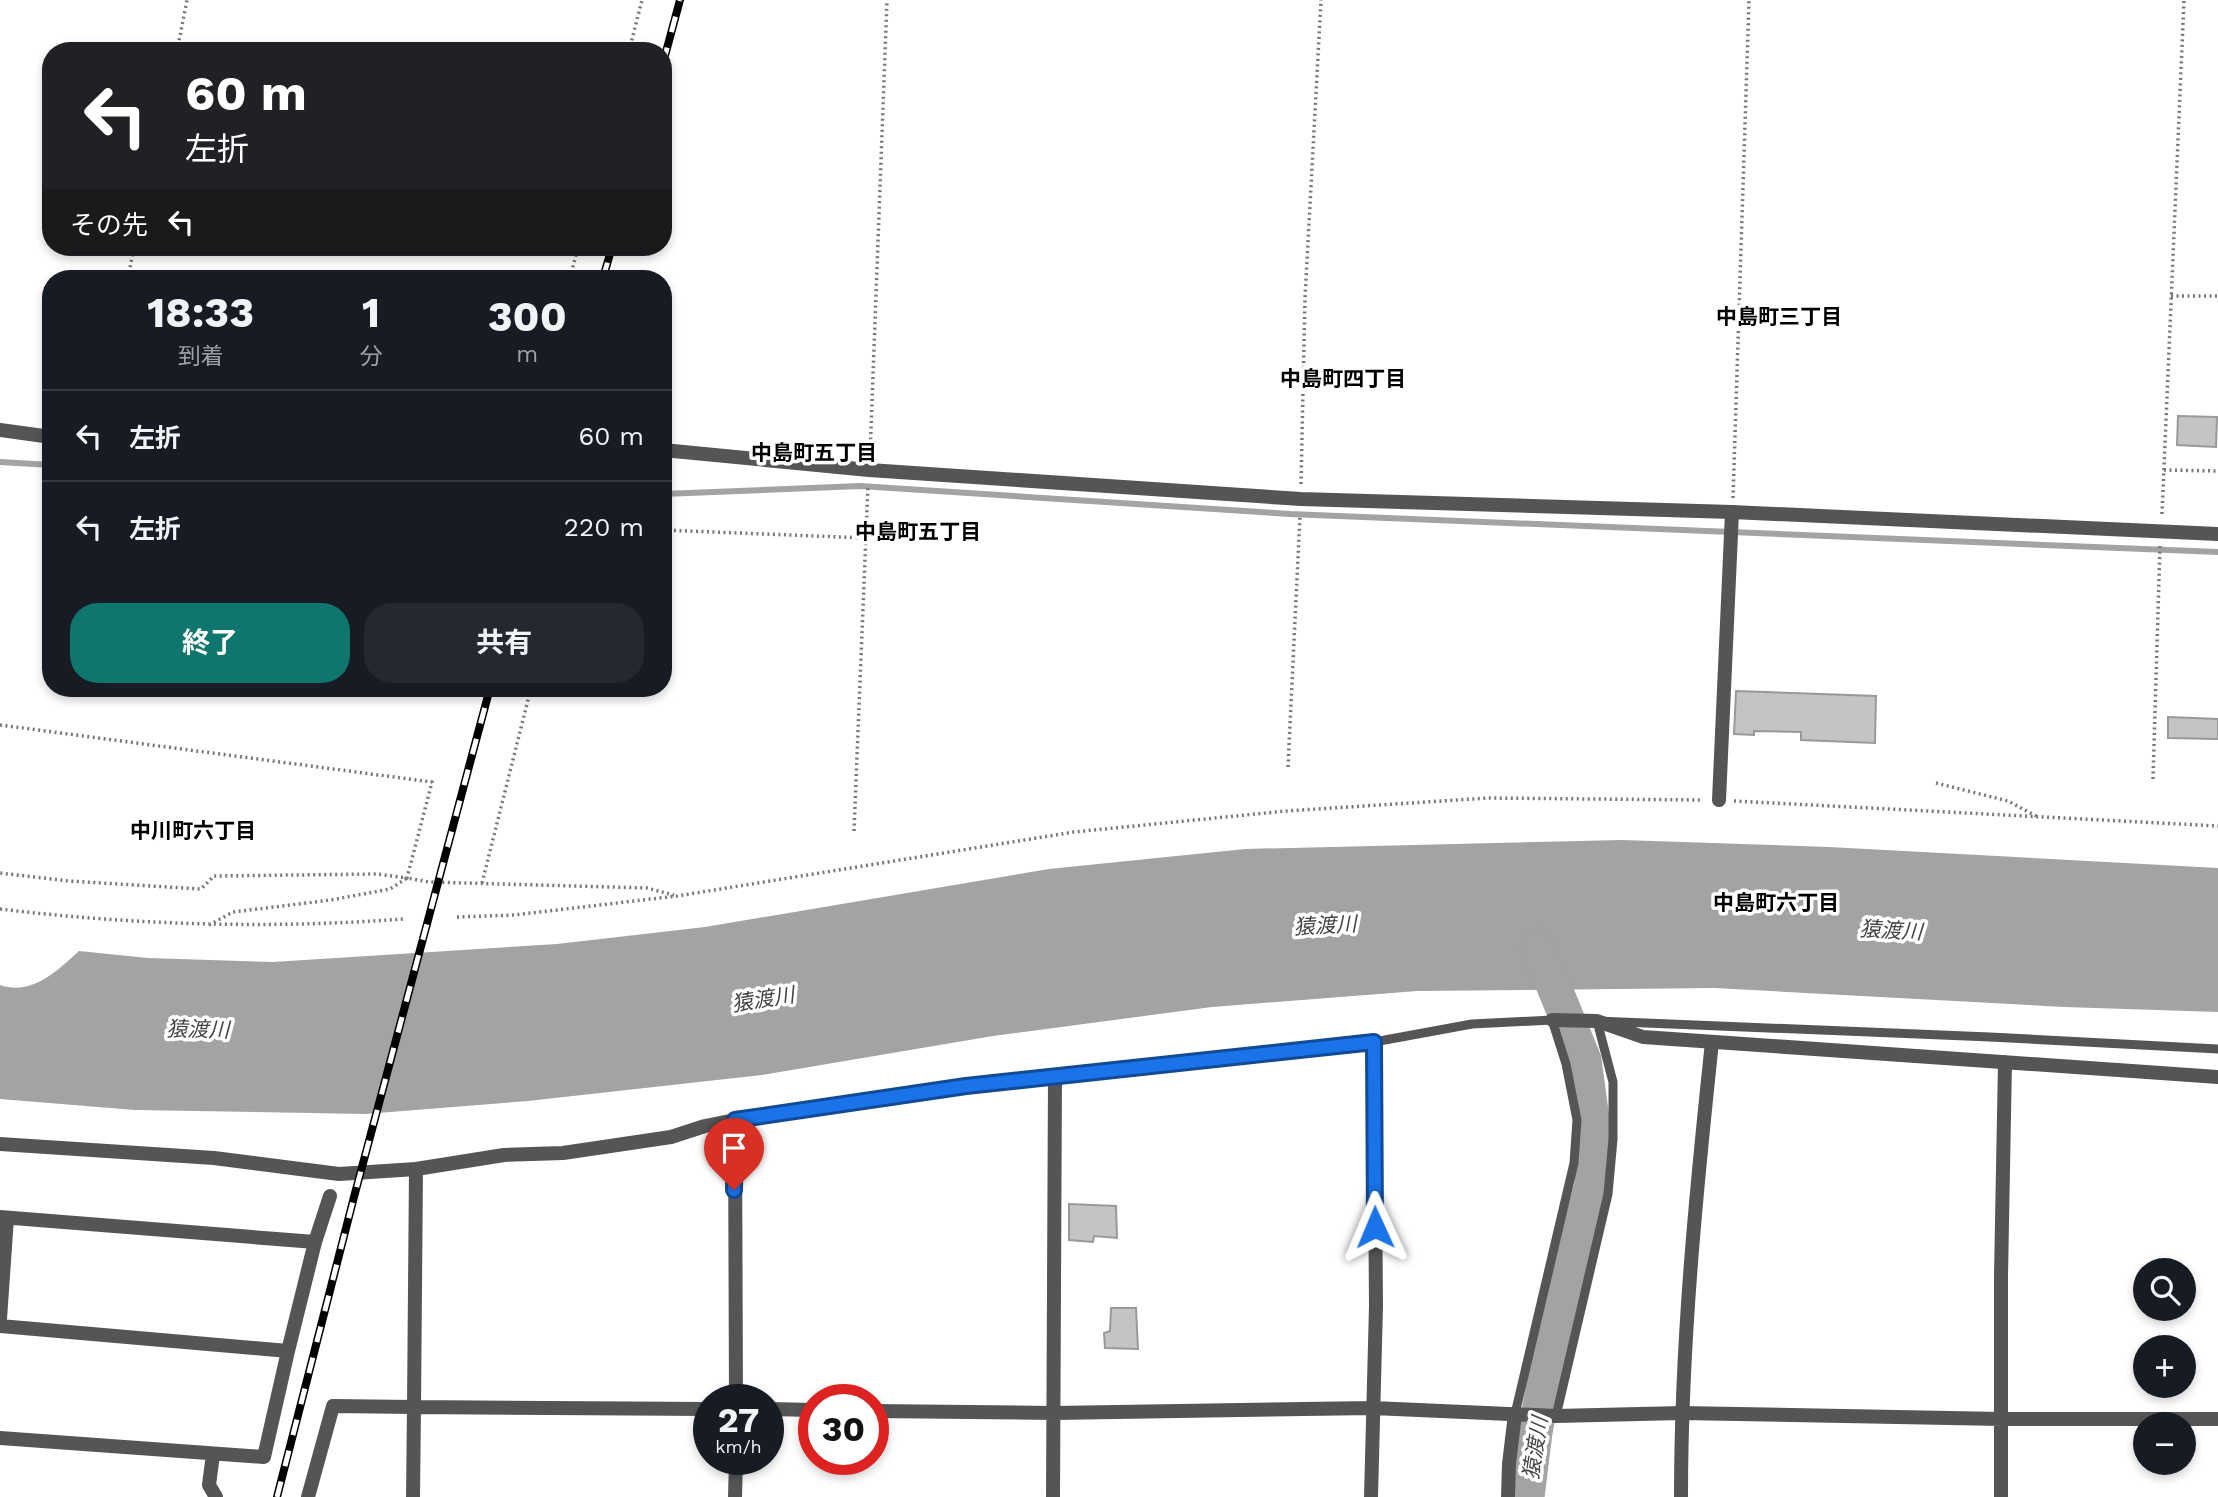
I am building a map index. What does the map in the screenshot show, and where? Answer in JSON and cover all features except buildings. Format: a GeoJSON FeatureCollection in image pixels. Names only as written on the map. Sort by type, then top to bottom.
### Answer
{"type":"FeatureCollection","features":[{"type":"Feature","properties":{"kind":"street"},"geometry":{"type":"LineString","coordinates":[[0,430],[42,436]]}},
{"type":"Feature","properties":{"kind":"street"},"geometry":{"type":"LineString","coordinates":[[672,451],[869,470],[1301,499],[2161,534],[2218,534]]}},
{"type":"Feature","properties":{"kind":"street"},"geometry":{"type":"LineString","coordinates":[[1719,800],[1732,516]]}},
{"type":"Feature","properties":{"kind":"street"},"geometry":{"type":"LineString","coordinates":[[1552,1020],[1597,1021],[1643,1037],[2218,1077]]}},
{"type":"Feature","properties":{"kind":"street"},"geometry":{"type":"LineString","coordinates":[[0,1144],[214,1158],[339,1174],[416,1169],[504,1155],[563,1153],[671,1137],[735,1120],[966,1086],[1374,1042],[1376,1306],[1371,1497]]}},
{"type":"Feature","properties":{"kind":"street"},"geometry":{"type":"LineString","coordinates":[[1681,1497],[1681,1413],[1698,1171],[1713,1042]]}},
{"type":"Feature","properties":{"kind":"street"},"geometry":{"type":"LineString","coordinates":[[2001,1497],[2005,1062]]}},
{"type":"Feature","properties":{"kind":"street"},"geometry":{"type":"LineString","coordinates":[[1053,1497],[1055,1077]]}},
{"type":"Feature","properties":{"kind":"street"},"geometry":{"type":"LineString","coordinates":[[735,1120],[736,1384]]}},
{"type":"Feature","properties":{"kind":"street"},"geometry":{"type":"LineString","coordinates":[[413,1497],[416,1169]]}},
{"type":"Feature","properties":{"kind":"street"},"geometry":{"type":"LineString","coordinates":[[0,1438],[264,1457],[315,1242],[330,1196]]}},
{"type":"Feature","properties":{"kind":"street"},"geometry":{"type":"LineString","coordinates":[[0,1318],[4,1218],[315,1242]]}},
{"type":"Feature","properties":{"kind":"street"},"geometry":{"type":"LineString","coordinates":[[0,1326],[288,1351]]}},
{"type":"Feature","properties":{"kind":"street"},"geometry":{"type":"LineString","coordinates":[[308,1497],[333,1406],[693,1409]]}},
{"type":"Feature","properties":{"kind":"street"},"geometry":{"type":"LineString","coordinates":[[889,1411],[1054,1413],[1373,1408],[1555,1416],[1681,1413],[2002,1419],[2218,1419]]}},
{"type":"Feature","properties":{"kind":"street"},"geometry":{"type":"LineString","coordinates":[[1508,1497],[1515,1415]]}},
{"type":"Feature","properties":{"kind":"street"},"geometry":{"type":"LineString","coordinates":[[213,1454],[209,1485],[216,1497]]}},
{"type":"Feature","properties":{"kind":"street"},"geometry":{"type":"LineString","coordinates":[[735,1497],[736,1475]]}},
{"type":"Feature","properties":{"kind":"lane"},"geometry":{"type":"LineString","coordinates":[[1374,1042],[1472,1024],[1552,1020],[1566,1064],[1577,1120],[1574,1163],[1515,1415]]}},
{"type":"Feature","properties":{"kind":"lane"},"geometry":{"type":"LineString","coordinates":[[1555,1416],[1609,1180],[1613,1139],[1613,1082],[1597,1021],[2218,1049]]}},
{"type":"Feature","properties":{"kind":"path"},"geometry":{"type":"LineString","coordinates":[[179,42],[187,0]]}},
{"type":"Feature","properties":{"kind":"path"},"geometry":{"type":"LineString","coordinates":[[631,42],[642,0]]}},
{"type":"Feature","properties":{"kind":"path"},"geometry":{"type":"LineString","coordinates":[[869,470],[887,0]]}},
{"type":"Feature","properties":{"kind":"path"},"geometry":{"type":"LineString","coordinates":[[1301,499],[1305,298],[1321,0]]}},
{"type":"Feature","properties":{"kind":"path"},"geometry":{"type":"LineString","coordinates":[[1732,516],[1749,0]]}},
{"type":"Feature","properties":{"kind":"path"},"geometry":{"type":"LineString","coordinates":[[2153,779],[2159,563],[2184,0]]}},
{"type":"Feature","properties":{"kind":"path"},"geometry":{"type":"LineString","coordinates":[[2171,296],[2218,296]]}},
{"type":"Feature","properties":{"kind":"path"},"geometry":{"type":"LineString","coordinates":[[2164,470],[2218,471]]}},
{"type":"Feature","properties":{"kind":"path"},"geometry":{"type":"LineString","coordinates":[[854,831],[867,500]]}},
{"type":"Feature","properties":{"kind":"path"},"geometry":{"type":"LineString","coordinates":[[1287,767],[1299,528]]}},
{"type":"Feature","properties":{"kind":"path"},"geometry":{"type":"LineString","coordinates":[[672,530],[866,538]]}},
{"type":"Feature","properties":{"kind":"path"},"geometry":{"type":"LineString","coordinates":[[482,883],[529,697]]}},
{"type":"Feature","properties":{"kind":"path"},"geometry":{"type":"LineString","coordinates":[[0,725],[432,782],[407,878],[390,889],[331,900],[233,912],[209,925]]}},
{"type":"Feature","properties":{"kind":"path"},"geometry":{"type":"LineString","coordinates":[[1936,783],[2008,801],[2037,817]]}},
{"type":"Feature","properties":{"kind":"path"},"geometry":{"type":"LineString","coordinates":[[457,917],[514,915],[677,896],[1074,832],[1286,811],[1488,798],[1719,800],[2218,826]]}},
{"type":"Feature","properties":{"kind":"path"},"geometry":{"type":"LineString","coordinates":[[0,873],[69,881],[201,889],[214,876],[377,874],[429,882],[647,888],[677,896]]}},
{"type":"Feature","properties":{"kind":"path"},"geometry":{"type":"LineString","coordinates":[[0,909],[64,917],[209,925],[403,919]]}},
{"type":"Feature","properties":{"kind":"water"},"geometry":{"type":"Polygon","coordinates":[[[1622,840],[1829,847],[2218,868],[2218,1012],[2064,1007],[1715,988],[1417,991],[1212,1007],[993,1036],[762,1075],[528,1101],[365,1114],[135,1110],[0,1099],[0,985],[23,987],[43,980],[79,951],[148,958],[273,962],[557,944],[705,927],[1049,869],[1245,849],[1622,840]]]}},
{"type":"Feature","properties":{"kind":"waterway"},"geometry":{"type":"LineString","coordinates":[[0,462],[42,464]]}},
{"type":"Feature","properties":{"kind":"waterway"},"geometry":{"type":"LineString","coordinates":[[672,494],[860,486],[1290,514],[2218,552]]}},
{"type":"Feature","properties":{"kind":"waterway","name":"猿渡川"},"geometry":{"type":"LineString","coordinates":[[1527,1497],[1535,1432],[1555,1328],[1592,1184],[1592,1119],[1584,1060],[1537,945]]}},
{"type":"Feature","properties":{"kind":"railway"},"geometry":{"type":"LineString","coordinates":[[669,42],[680,0]]}},
{"type":"Feature","properties":{"kind":"railway"},"geometry":{"type":"LineString","coordinates":[[605,270],[609,256]]}},
{"type":"Feature","properties":{"kind":"railway"},"geometry":{"type":"LineString","coordinates":[[277,1497],[488,697]]}},
{"type":"Feature","properties":{"kind":"district","name":"中島町三丁目"},"geometry":{"type":"Point","coordinates":[1779,316]}},
{"type":"Feature","properties":{"kind":"district","name":"中島町四丁目"},"geometry":{"type":"Point","coordinates":[1343,378]}},
{"type":"Feature","properties":{"kind":"district","name":"中島町五丁目"},"geometry":{"type":"Point","coordinates":[814,452]}},
{"type":"Feature","properties":{"kind":"district","name":"中島町五丁目"},"geometry":{"type":"Point","coordinates":[918,531]}},
{"type":"Feature","properties":{"kind":"district","name":"中川町六丁目"},"geometry":{"type":"Point","coordinates":[193,830]}},
{"type":"Feature","properties":{"kind":"district","name":"中島町六丁目"},"geometry":{"type":"Point","coordinates":[1776,902]}},
{"type":"Feature","properties":{"kind":"route"},"geometry":{"type":"LineString","coordinates":[[734,1190],[735,1120],[966,1086],[1374,1042],[1375,1227]]}}]}
